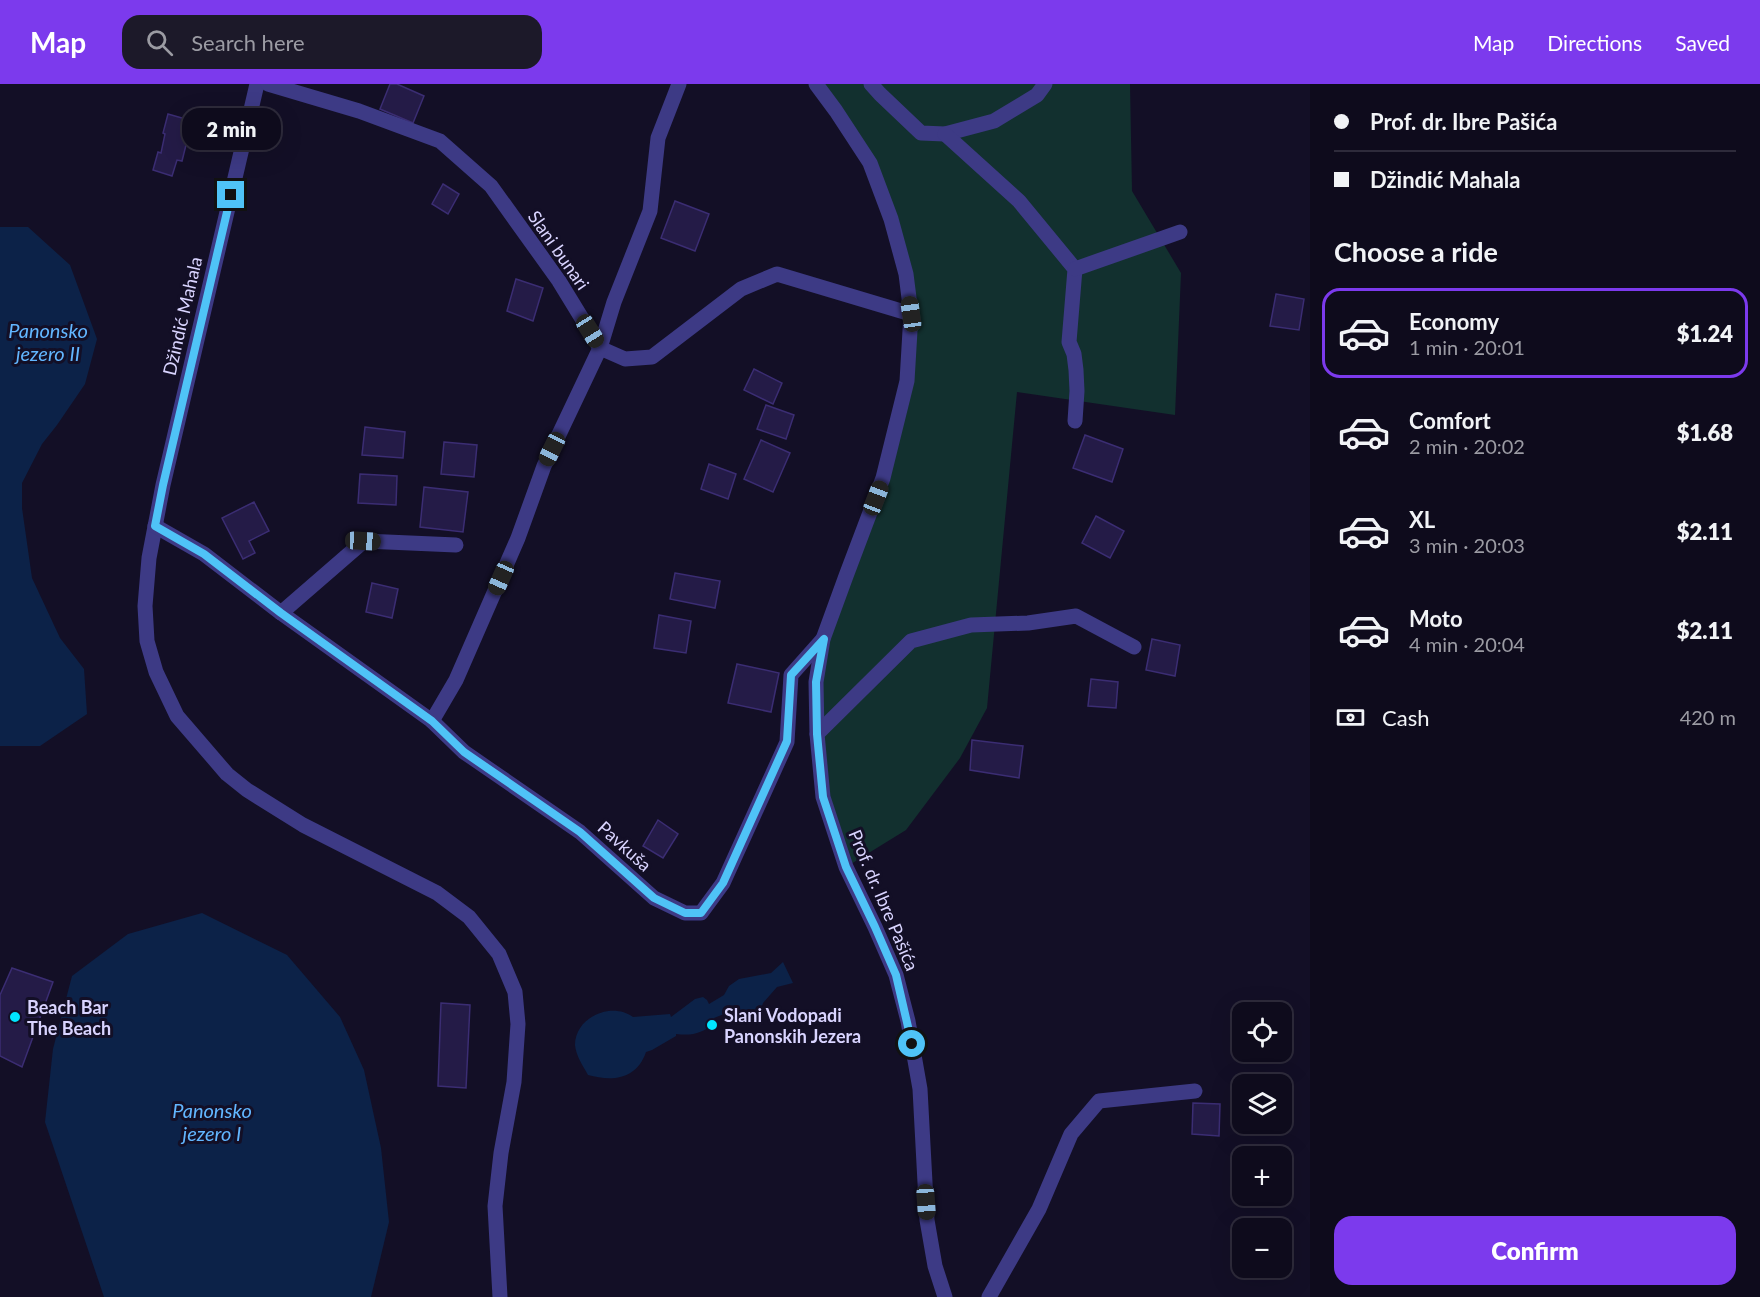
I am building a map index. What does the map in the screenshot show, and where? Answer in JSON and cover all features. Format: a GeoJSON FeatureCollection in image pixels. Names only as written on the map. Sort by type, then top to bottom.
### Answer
{"type":"FeatureCollection","features":[{"type":"Feature","properties":{"kind":"street","name":"Džindić Mahala"},"geometry":{"type":"LineString","coordinates":[[257,84],[163,485],[149,558],[145,606],[147,641],[156,672],[177,716],[227,774],[247,790],[303,825],[437,893],[469,917],[499,954],[515,992],[518,1024],[514,1082],[501,1153],[495,1206],[500,1297]]}},
{"type":"Feature","properties":{"kind":"street","name":"Slani bunari"},"geometry":{"type":"LineString","coordinates":[[268,84],[358,111],[440,141],[491,186],[559,281],[600,348]]}},
{"type":"Feature","properties":{"kind":"street"},"geometry":{"type":"LineString","coordinates":[[432,721],[456,680],[518,538],[544,466],[600,348],[614,302],[650,211],[658,138],[680,84]]}},
{"type":"Feature","properties":{"kind":"street","name":"Prof. dr. Ibre Pašića"},"geometry":{"type":"LineString","coordinates":[[816,84],[870,163],[891,219],[906,274],[911,314],[907,381],[883,478],[824,639],[816,682],[817,734],[823,797],[846,867],[896,975],[908,1021],[920,1089],[927,1220],[934,1266],[945,1297]]}},
{"type":"Feature","properties":{"kind":"street"},"geometry":{"type":"LineString","coordinates":[[871,84],[921,133],[945,134],[994,121],[1038,95],[1045,84]]}},
{"type":"Feature","properties":{"kind":"street"},"geometry":{"type":"LineString","coordinates":[[945,134],[1019,201],[1075,269],[1069,342],[1074,354],[1076,370],[1077,392],[1074,421]]}},
{"type":"Feature","properties":{"kind":"street"},"geometry":{"type":"LineString","coordinates":[[1075,269],[1180,232]]}},
{"type":"Feature","properties":{"kind":"street"},"geometry":{"type":"LineString","coordinates":[[600,348],[625,359],[652,357],[741,289],[777,274],[911,314]]}},
{"type":"Feature","properties":{"kind":"street","name":"Pavkuša"},"geometry":{"type":"LineString","coordinates":[[155,526],[204,554],[281,613],[432,721],[464,752],[580,832],[654,898],[685,913],[701,913],[723,883],[787,741],[791,675],[824,639]]}},
{"type":"Feature","properties":{"kind":"street"},"geometry":{"type":"LineString","coordinates":[[281,613],[363,541],[456,545]]}},
{"type":"Feature","properties":{"kind":"street"},"geometry":{"type":"LineString","coordinates":[[817,734],[910,641],[971,625],[1028,623],[1076,616],[1134,647]]}},
{"type":"Feature","properties":{"kind":"street"},"geometry":{"type":"LineString","coordinates":[[989,1297],[1039,1209],[1071,1134],[1099,1101],[1195,1091]]}},
{"type":"Feature","properties":{"kind":"green space"},"geometry":{"type":"Polygon","coordinates":[[[816,84],[1130,84],[1132,191],[1181,273],[1175,415],[1017,392],[987,708],[960,758],[906,830],[846,867],[823,797],[816,682],[883,478],[911,314],[870,163],[816,84]]]}},
{"type":"Feature","properties":{"kind":"water","name":"Panonsko jezero II"},"geometry":{"type":"Polygon","coordinates":[[[0,227],[28,227],[70,265],[97,339],[85,384],[42,444],[22,483],[22,508],[32,578],[60,638],[84,669],[87,714],[40,746],[0,746],[0,227]]]}},
{"type":"Feature","properties":{"kind":"water","name":"Panonsko jezero I"},"geometry":{"type":"Polygon","coordinates":[[[202,913],[287,955],[340,1017],[364,1070],[381,1148],[389,1222],[371,1297],[104,1297],[45,1122],[53,1049],[72,976],[128,934],[202,913]]]}},
{"type":"Feature","properties":{"kind":"water"},"geometry":{"type":"Polygon","coordinates":[[[783,962],[793,983],[777,987],[753,1016],[738,1019],[729,1012],[714,1018],[716,1023],[701,1031],[688,1035],[676,1034],[646,1052],[637,1068],[623,1076],[606,1078],[588,1075],[580,1061],[575,1045],[577,1035],[581,1027],[596,1014],[615,1011],[624,1012],[633,1017],[670,1014],[671,1017],[695,999],[703,997],[709,1004],[724,995],[729,986],[739,979],[771,973],[783,962]]]}},
{"type":"Feature","properties":{"kind":"building"},"geometry":{"type":"Polygon","coordinates":[[[390,84],[397,84],[424,96],[413,123],[380,109],[390,84]]]}},
{"type":"Feature","properties":{"kind":"building"},"geometry":{"type":"Polygon","coordinates":[[[168,114],[189,120],[184,136],[188,137],[182,161],[177,160],[172,176],[153,170],[158,152],[161,153],[168,114]]]}},
{"type":"Feature","properties":{"kind":"building"},"geometry":{"type":"Polygon","coordinates":[[[443,184],[459,194],[448,214],[432,204],[443,184]]]}},
{"type":"Feature","properties":{"kind":"building"},"geometry":{"type":"Polygon","coordinates":[[[675,201],[709,214],[695,251],[661,238],[675,201]]]}},
{"type":"Feature","properties":{"kind":"building"},"geometry":{"type":"Polygon","coordinates":[[[516,279],[543,288],[533,321],[507,311],[516,279]]]}},
{"type":"Feature","properties":{"kind":"building"},"geometry":{"type":"Polygon","coordinates":[[[1276,294],[1304,299],[1299,330],[1270,326],[1276,294]]]}},
{"type":"Feature","properties":{"kind":"building"},"geometry":{"type":"Polygon","coordinates":[[[754,369],[782,383],[773,404],[744,390],[754,369]]]}},
{"type":"Feature","properties":{"kind":"building"},"geometry":{"type":"Polygon","coordinates":[[[766,405],[794,415],[786,439],[757,429],[766,405]]]}},
{"type":"Feature","properties":{"kind":"building"},"geometry":{"type":"Polygon","coordinates":[[[365,427],[405,432],[403,458],[362,455],[365,427]]]}},
{"type":"Feature","properties":{"kind":"building"},"geometry":{"type":"Polygon","coordinates":[[[1085,435],[1123,449],[1112,482],[1073,468],[1085,435]]]}},
{"type":"Feature","properties":{"kind":"building"},"geometry":{"type":"Polygon","coordinates":[[[761,440],[790,453],[773,492],[744,479],[761,440]]]}},
{"type":"Feature","properties":{"kind":"building"},"geometry":{"type":"Polygon","coordinates":[[[444,442],[477,445],[474,477],[441,474],[444,442]]]}},
{"type":"Feature","properties":{"kind":"building"},"geometry":{"type":"Polygon","coordinates":[[[709,464],[736,474],[728,499],[701,489],[709,464]]]}},
{"type":"Feature","properties":{"kind":"building"},"geometry":{"type":"Polygon","coordinates":[[[360,474],[397,476],[396,505],[358,503],[360,474]]]}},
{"type":"Feature","properties":{"kind":"building"},"geometry":{"type":"Polygon","coordinates":[[[424,487],[468,492],[463,532],[420,527],[424,487]]]}},
{"type":"Feature","properties":{"kind":"building"},"geometry":{"type":"Polygon","coordinates":[[[254,502],[269,531],[249,541],[255,553],[243,559],[222,518],[254,502]]]}},
{"type":"Feature","properties":{"kind":"building"},"geometry":{"type":"Polygon","coordinates":[[[1096,516],[1124,531],[1110,558],[1082,543],[1096,516]]]}},
{"type":"Feature","properties":{"kind":"building"},"geometry":{"type":"Polygon","coordinates":[[[675,573],[720,581],[715,608],[670,599],[675,573]]]}},
{"type":"Feature","properties":{"kind":"building"},"geometry":{"type":"Polygon","coordinates":[[[372,583],[398,589],[392,618],[366,612],[372,583]]]}},
{"type":"Feature","properties":{"kind":"building"},"geometry":{"type":"Polygon","coordinates":[[[659,615],[691,621],[686,653],[654,648],[659,615]]]}},
{"type":"Feature","properties":{"kind":"building"},"geometry":{"type":"Polygon","coordinates":[[[1152,639],[1180,645],[1175,676],[1146,670],[1152,639]]]}},
{"type":"Feature","properties":{"kind":"building"},"geometry":{"type":"Polygon","coordinates":[[[737,664],[779,673],[771,712],[728,703],[737,664]]]}},
{"type":"Feature","properties":{"kind":"building"},"geometry":{"type":"Polygon","coordinates":[[[1091,679],[1118,682],[1116,708],[1088,706],[1091,679]]]}},
{"type":"Feature","properties":{"kind":"building"},"geometry":{"type":"Polygon","coordinates":[[[972,740],[1023,746],[1019,778],[970,770],[972,740]]]}},
{"type":"Feature","properties":{"kind":"building"},"geometry":{"type":"Polygon","coordinates":[[[658,820],[678,834],[663,858],[643,846],[658,820]]]}},
{"type":"Feature","properties":{"kind":"building"},"geometry":{"type":"Polygon","coordinates":[[[12,968],[53,982],[22,1067],[0,1056],[0,995],[12,968]]]}},
{"type":"Feature","properties":{"kind":"building"},"geometry":{"type":"Polygon","coordinates":[[[441,1003],[470,1005],[466,1088],[438,1086],[441,1003]]]}},
{"type":"Feature","properties":{"kind":"building"},"geometry":{"type":"Polygon","coordinates":[[[1193,1103],[1220,1104],[1219,1136],[1192,1134],[1193,1103]]]}},
{"type":"Feature","properties":{"kind":"place","name":"Beach Bar The Beach"},"geometry":{"type":"Point","coordinates":[15,1017]}},
{"type":"Feature","properties":{"kind":"place","name":"Slani Vodopadi Panonskih Jezera"},"geometry":{"type":"Point","coordinates":[712,1025]}},
{"type":"Feature","properties":{"kind":"route"},"geometry":{"type":"LineString","coordinates":[[231,195],[155,526],[204,554],[281,613],[432,721],[464,752],[580,832],[654,898],[685,913],[701,913],[723,883],[787,741],[791,675],[824,639],[816,682],[817,734],[823,797],[846,867],[896,975],[912,1044]]}}]}
